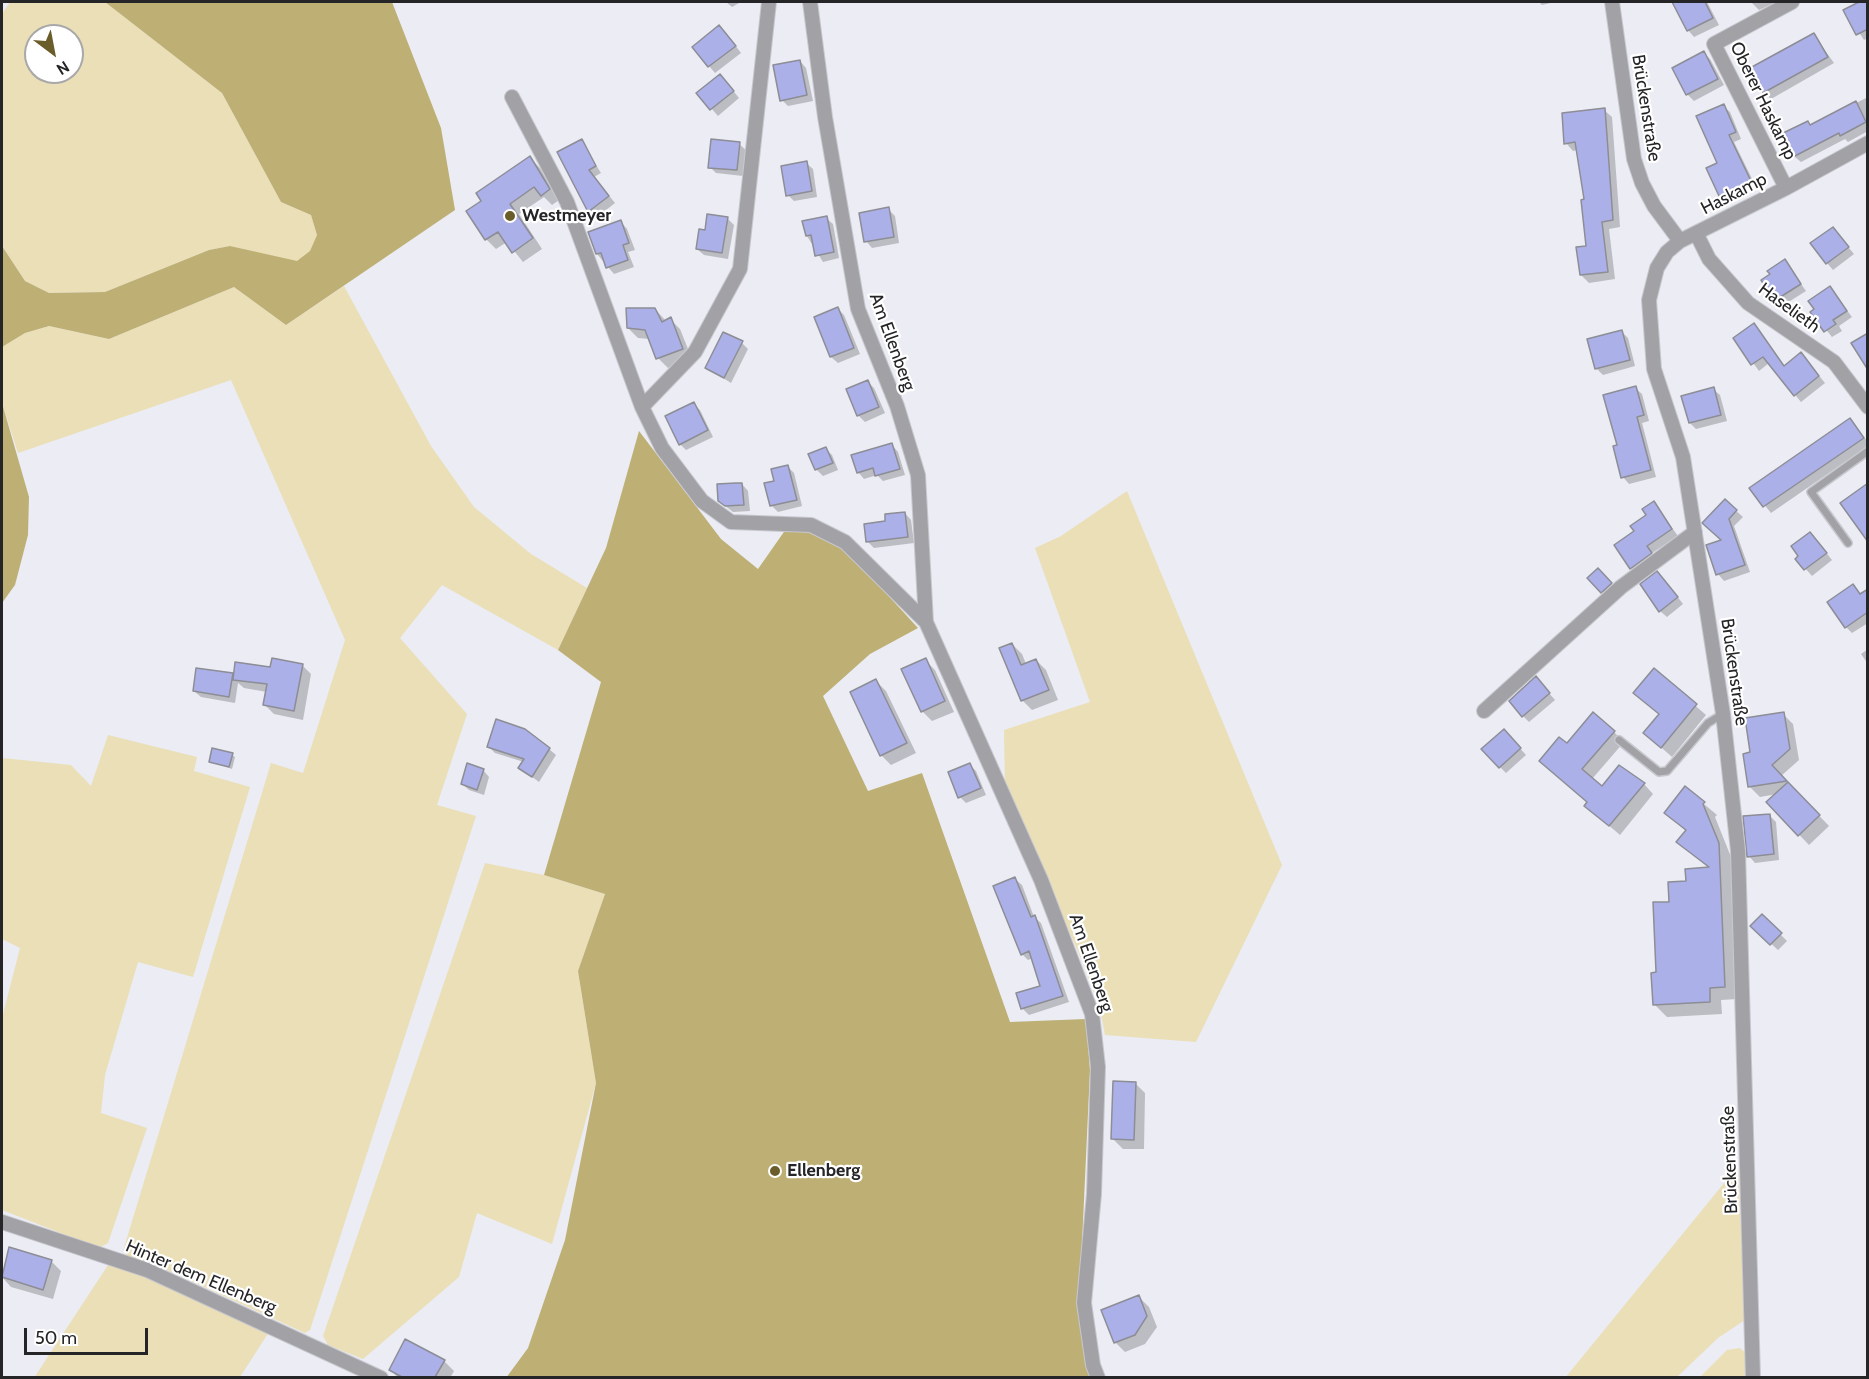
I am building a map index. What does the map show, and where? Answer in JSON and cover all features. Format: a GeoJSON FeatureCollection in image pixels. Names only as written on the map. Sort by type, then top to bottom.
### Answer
{"type":"FeatureCollection","features":[{"type":"Feature","properties":{"kind":"street"},"geometry":{"type":"LineString","coordinates":[[642,407],[695,352],[740,269],[769,2]]}},
{"type":"Feature","properties":{"kind":"street","name":"Am Ellenberg"},"geometry":{"type":"LineString","coordinates":[[810,2],[825,117],[858,309],[897,406],[918,475],[926,622],[1041,880],[1092,1014],[1098,1067],[1094,1194],[1084,1303],[1093,1365],[1098,1377]]}},
{"type":"Feature","properties":{"kind":"street","name":"Brückenstraße"},"geometry":{"type":"LineString","coordinates":[[1612,2],[1634,159],[1642,183],[1654,206],[1680,241],[1667,252],[1658,268],[1649,300],[1654,369],[1683,458],[1695,532],[1723,714],[1738,851],[1753,1377]]}},
{"type":"Feature","properties":{"kind":"street","name":"Oberer Haskamp"},"geometry":{"type":"LineString","coordinates":[[1786,188],[1714,44],[1792,2]]}},
{"type":"Feature","properties":{"kind":"street","name":"Am Ellenberg"},"geometry":{"type":"LineString","coordinates":[[512,97],[567,202],[642,407],[662,448],[702,501],[731,522],[811,525],[846,542],[926,622]]}},
{"type":"Feature","properties":{"kind":"street","name":"Haskamp"},"geometry":{"type":"LineString","coordinates":[[1680,241],[1786,188],[1868,143]]}},
{"type":"Feature","properties":{"kind":"street","name":"Haselieth"},"geometry":{"type":"LineString","coordinates":[[1696,233],[1709,259],[1748,303],[1834,362],[1868,407]]}},
{"type":"Feature","properties":{"kind":"street"},"geometry":{"type":"LineString","coordinates":[[1484,711],[1621,587],[1695,532]]}},
{"type":"Feature","properties":{"kind":"street","name":"Hinter dem Ellenberg"},"geometry":{"type":"LineString","coordinates":[[2,1222],[147,1270],[381,1377]]}},
{"type":"Feature","properties":{"kind":"lane"},"geometry":{"type":"LineString","coordinates":[[1848,543],[1811,492],[1868,451]]}},
{"type":"Feature","properties":{"kind":"lane"},"geometry":{"type":"LineString","coordinates":[[1619,740],[1659,772],[1667,771],[1708,723],[1723,714]]}},
{"type":"Feature","properties":{"kind":"shaded area"},"geometry":{"type":"Polygon","coordinates":[[[10,2],[105,2],[222,93],[281,202],[311,215],[317,235],[310,252],[297,262],[230,246],[209,250],[105,292],[49,293],[25,281],[2,246],[2,14],[10,2]]]}},
{"type":"Feature","properties":{"kind":"shaded area"},"geometry":{"type":"Polygon","coordinates":[[[105,2],[392,2],[441,128],[455,210],[286,325],[234,287],[109,339],[49,326],[25,333],[2,347],[2,246],[25,281],[49,293],[105,292],[209,250],[230,246],[297,261],[310,251],[317,235],[311,215],[281,202],[222,93],[105,2]]]}},
{"type":"Feature","properties":{"kind":"shaded area"},"geometry":{"type":"Polygon","coordinates":[[[344,286],[431,446],[474,507],[531,554],[587,588],[558,650],[442,585],[400,638],[467,714],[437,805],[476,816],[310,1330],[305,1333],[154,1264],[129,1257],[123,1251],[271,763],[303,773],[345,640],[231,380],[18,453],[2,403],[2,347],[25,333],[49,326],[109,339],[234,287],[286,325],[344,286]]]}},
{"type":"Feature","properties":{"kind":"shaded area"},"geometry":{"type":"Polygon","coordinates":[[[2,403],[29,497],[28,535],[15,585],[2,603],[2,403]]]}},
{"type":"Feature","properties":{"kind":"shaded area"},"geometry":{"type":"Polygon","coordinates":[[[639,431],[721,539],[758,569],[786,529],[804,530],[843,546],[918,628],[870,654],[823,696],[868,791],[922,773],[1010,1022],[1086,1019],[1090,1070],[1080,1287],[1090,1377],[506,1378],[528,1348],[565,1240],[596,1083],[578,971],[605,894],[544,875],[601,682],[558,650],[606,548],[639,431]]]}},
{"type":"Feature","properties":{"kind":"shaded area"},"geometry":{"type":"Polygon","coordinates":[[[1127,491],[1282,865],[1196,1042],[1105,1035],[1100,1009],[1080,956],[1005,788],[1004,730],[1090,702],[1035,548],[1061,536],[1127,491]]]}},
{"type":"Feature","properties":{"kind":"shaded area"},"geometry":{"type":"Polygon","coordinates":[[[108,735],[197,757],[194,771],[250,787],[193,977],[138,962],[105,1075],[101,1113],[147,1128],[108,1243],[99,1248],[2,1210],[2,1018],[20,948],[2,939],[2,758],[71,765],[91,786],[108,735]]]}},
{"type":"Feature","properties":{"kind":"shaded area"},"geometry":{"type":"Polygon","coordinates":[[[485,863],[544,875],[605,894],[578,971],[596,1083],[552,1244],[477,1213],[459,1277],[363,1359],[328,1345],[323,1336],[485,863]]]}},
{"type":"Feature","properties":{"kind":"shaded area"},"geometry":{"type":"Polygon","coordinates":[[[1738,1166],[1745,1320],[1718,1338],[1677,1377],[1565,1378],[1738,1166]]]}},
{"type":"Feature","properties":{"kind":"shaded area"},"geometry":{"type":"Polygon","coordinates":[[[110,1262],[269,1332],[240,1377],[34,1378],[110,1262]]]}},
{"type":"Feature","properties":{"kind":"shaded area"},"geometry":{"type":"Polygon","coordinates":[[[1740,1348],[1747,1354],[1746,1377],[1699,1378],[1727,1350],[1740,1348]]]}},
{"type":"Feature","properties":{"kind":"building"},"geometry":{"type":"Polygon","coordinates":[[[1672,2],[1705,2],[1713,18],[1687,31],[1672,2]]]}},
{"type":"Feature","properties":{"kind":"building"},"geometry":{"type":"Polygon","coordinates":[[[1859,2],[1868,2],[1868,29],[1856,35],[1843,10],[1859,2]]]}},
{"type":"Feature","properties":{"kind":"building"},"geometry":{"type":"Polygon","coordinates":[[[719,25],[736,46],[708,67],[692,47],[719,25]]]}},
{"type":"Feature","properties":{"kind":"building"},"geometry":{"type":"Polygon","coordinates":[[[1814,33],[1828,57],[1763,93],[1750,68],[1814,33]]]}},
{"type":"Feature","properties":{"kind":"building"},"geometry":{"type":"Polygon","coordinates":[[[1704,51],[1718,79],[1686,95],[1672,68],[1704,51]]]}},
{"type":"Feature","properties":{"kind":"building"},"geometry":{"type":"Polygon","coordinates":[[[800,60],[807,95],[780,101],[773,65],[800,60]]]}},
{"type":"Feature","properties":{"kind":"building"},"geometry":{"type":"Polygon","coordinates":[[[720,74],[734,91],[710,110],[696,93],[720,74]]]}},
{"type":"Feature","properties":{"kind":"building"},"geometry":{"type":"Polygon","coordinates":[[[1856,101],[1866,122],[1793,157],[1781,134],[1808,121],[1810,125],[1856,101]]]}},
{"type":"Feature","properties":{"kind":"building"},"geometry":{"type":"Polygon","coordinates":[[[1724,104],[1736,132],[1729,135],[1751,181],[1719,196],[1706,168],[1717,163],[1696,116],[1724,104]]]}},
{"type":"Feature","properties":{"kind":"building"},"geometry":{"type":"Polygon","coordinates":[[[1605,108],[1613,220],[1602,222],[1608,272],[1580,275],[1576,247],[1586,246],[1581,200],[1584,199],[1575,142],[1564,144],[1562,113],[1605,108]]]}},
{"type":"Feature","properties":{"kind":"building"},"geometry":{"type":"Polygon","coordinates":[[[582,139],[596,166],[589,170],[609,196],[588,212],[557,152],[582,139]]]}},
{"type":"Feature","properties":{"kind":"building"},"geometry":{"type":"Polygon","coordinates":[[[711,139],[740,142],[737,170],[708,168],[711,139]]]}},
{"type":"Feature","properties":{"kind":"building"},"geometry":{"type":"Polygon","coordinates":[[[530,156],[550,189],[541,196],[534,187],[510,204],[533,238],[512,253],[498,232],[485,240],[466,211],[481,201],[476,193],[530,156]]]}},
{"type":"Feature","properties":{"kind":"building"},"geometry":{"type":"Polygon","coordinates":[[[807,161],[812,191],[786,196],[781,166],[807,161]]]}},
{"type":"Feature","properties":{"kind":"building"},"geometry":{"type":"Polygon","coordinates":[[[889,207],[894,237],[864,242],[859,213],[889,207]]]}},
{"type":"Feature","properties":{"kind":"building"},"geometry":{"type":"Polygon","coordinates":[[[707,214],[728,217],[722,253],[696,249],[699,229],[705,230],[707,214]]]}},
{"type":"Feature","properties":{"kind":"building"},"geometry":{"type":"Polygon","coordinates":[[[827,216],[834,252],[815,256],[811,235],[806,236],[802,221],[827,216]]]}},
{"type":"Feature","properties":{"kind":"building"},"geometry":{"type":"Polygon","coordinates":[[[621,220],[629,243],[623,245],[628,260],[606,268],[601,253],[596,254],[588,232],[621,220]]]}},
{"type":"Feature","properties":{"kind":"building"},"geometry":{"type":"Polygon","coordinates":[[[1833,227],[1849,247],[1826,264],[1810,243],[1833,227]]]}},
{"type":"Feature","properties":{"kind":"building"},"geometry":{"type":"Polygon","coordinates":[[[1785,259],[1801,284],[1774,301],[1761,280],[1770,274],[1767,271],[1785,259]]]}},
{"type":"Feature","properties":{"kind":"building"},"geometry":{"type":"Polygon","coordinates":[[[1830,286],[1847,311],[1833,320],[1836,324],[1824,332],[1810,312],[1814,309],[1808,301],[1830,286]]]}},
{"type":"Feature","properties":{"kind":"building"},"geometry":{"type":"Polygon","coordinates":[[[838,307],[854,348],[830,357],[814,317],[838,307]]]}},
{"type":"Feature","properties":{"kind":"building"},"geometry":{"type":"Polygon","coordinates":[[[626,308],[655,308],[662,322],[671,317],[683,349],[656,359],[645,330],[627,328],[626,308]]]}},
{"type":"Feature","properties":{"kind":"building"},"geometry":{"type":"Polygon","coordinates":[[[1754,323],[1784,366],[1801,352],[1819,376],[1794,396],[1763,357],[1751,365],[1733,338],[1754,323]]]}},
{"type":"Feature","properties":{"kind":"building"},"geometry":{"type":"Polygon","coordinates":[[[1622,330],[1630,360],[1595,369],[1587,339],[1622,330]]]}},
{"type":"Feature","properties":{"kind":"building"},"geometry":{"type":"Polygon","coordinates":[[[723,332],[743,341],[724,378],[705,368],[723,332]]]}},
{"type":"Feature","properties":{"kind":"building"},"geometry":{"type":"Polygon","coordinates":[[[1868,333],[1868,370],[1851,343],[1868,333]]]}},
{"type":"Feature","properties":{"kind":"building"},"geometry":{"type":"Polygon","coordinates":[[[868,380],[879,407],[857,416],[846,389],[868,380]]]}},
{"type":"Feature","properties":{"kind":"building"},"geometry":{"type":"Polygon","coordinates":[[[1636,386],[1644,415],[1637,417],[1651,470],[1621,478],[1613,446],[1617,445],[1603,395],[1636,386]]]}},
{"type":"Feature","properties":{"kind":"building"},"geometry":{"type":"Polygon","coordinates":[[[1714,387],[1721,415],[1689,423],[1681,396],[1714,387]]]}},
{"type":"Feature","properties":{"kind":"building"},"geometry":{"type":"Polygon","coordinates":[[[694,402],[708,430],[679,445],[665,416],[694,402]]]}},
{"type":"Feature","properties":{"kind":"building"},"geometry":{"type":"Polygon","coordinates":[[[1850,418],[1864,438],[1763,507],[1749,488],[1850,418]]]}},
{"type":"Feature","properties":{"kind":"building"},"geometry":{"type":"Polygon","coordinates":[[[892,443],[900,469],[875,476],[873,468],[857,473],[851,455],[892,443]]]}},
{"type":"Feature","properties":{"kind":"building"},"geometry":{"type":"Polygon","coordinates":[[[826,447],[833,463],[815,470],[808,454],[826,447]]]}},
{"type":"Feature","properties":{"kind":"building"},"geometry":{"type":"Polygon","coordinates":[[[788,465],[797,500],[770,506],[764,483],[774,481],[771,469],[788,465]]]}},
{"type":"Feature","properties":{"kind":"building"},"geometry":{"type":"Polygon","coordinates":[[[742,483],[744,505],[725,506],[718,501],[717,484],[742,483]]]}},
{"type":"Feature","properties":{"kind":"building"},"geometry":{"type":"Polygon","coordinates":[[[1868,483],[1868,542],[1840,503],[1868,483]]]}},
{"type":"Feature","properties":{"kind":"building"},"geometry":{"type":"Polygon","coordinates":[[[1725,499],[1737,510],[1729,519],[1745,565],[1716,575],[1706,545],[1721,540],[1702,523],[1725,499]]]}},
{"type":"Feature","properties":{"kind":"building"},"geometry":{"type":"Polygon","coordinates":[[[1654,501],[1672,529],[1647,546],[1652,553],[1630,569],[1614,545],[1634,531],[1630,526],[1646,515],[1642,509],[1654,501]]]}},
{"type":"Feature","properties":{"kind":"building"},"geometry":{"type":"Polygon","coordinates":[[[905,512],[908,537],[866,542],[864,524],[885,521],[885,514],[905,512]]]}},
{"type":"Feature","properties":{"kind":"building"},"geometry":{"type":"Polygon","coordinates":[[[1810,532],[1827,553],[1804,570],[1795,559],[1798,556],[1791,546],[1810,532]]]}},
{"type":"Feature","properties":{"kind":"building"},"geometry":{"type":"Polygon","coordinates":[[[1598,568],[1612,583],[1601,593],[1587,578],[1598,568]]]}},
{"type":"Feature","properties":{"kind":"building"},"geometry":{"type":"Polygon","coordinates":[[[1657,571],[1678,597],[1659,612],[1640,584],[1657,571]]]}},
{"type":"Feature","properties":{"kind":"building"},"geometry":{"type":"Polygon","coordinates":[[[1853,584],[1860,594],[1868,589],[1868,612],[1845,628],[1827,602],[1853,584]]]}},
{"type":"Feature","properties":{"kind":"building"},"geometry":{"type":"Polygon","coordinates":[[[1012,643],[1021,665],[1036,659],[1049,690],[1021,701],[999,648],[1012,643]]]}},
{"type":"Feature","properties":{"kind":"building"},"geometry":{"type":"Polygon","coordinates":[[[272,658],[303,664],[294,711],[263,705],[267,684],[233,680],[235,662],[270,667],[272,658]]]}},
{"type":"Feature","properties":{"kind":"building"},"geometry":{"type":"Polygon","coordinates":[[[926,658],[945,701],[921,712],[901,669],[926,658]]]}},
{"type":"Feature","properties":{"kind":"building"},"geometry":{"type":"Polygon","coordinates":[[[196,668],[233,673],[229,697],[193,691],[196,668]]]}},
{"type":"Feature","properties":{"kind":"building"},"geometry":{"type":"Polygon","coordinates":[[[1654,668],[1697,704],[1661,748],[1643,733],[1659,714],[1633,693],[1654,668]]]}},
{"type":"Feature","properties":{"kind":"building"},"geometry":{"type":"Polygon","coordinates":[[[1536,676],[1550,693],[1522,717],[1509,701],[1536,676]]]}},
{"type":"Feature","properties":{"kind":"building"},"geometry":{"type":"Polygon","coordinates":[[[876,679],[907,743],[880,756],[850,692],[876,679]]]}},
{"type":"Feature","properties":{"kind":"building"},"geometry":{"type":"Polygon","coordinates":[[[1593,712],[1615,731],[1582,769],[1602,786],[1619,765],[1645,783],[1609,826],[1584,806],[1587,802],[1539,761],[1559,737],[1567,743],[1593,712]]]}},
{"type":"Feature","properties":{"kind":"building"},"geometry":{"type":"Polygon","coordinates":[[[1784,712],[1790,749],[1772,765],[1787,781],[1748,787],[1743,754],[1750,752],[1745,718],[1784,712]]]}},
{"type":"Feature","properties":{"kind":"building"},"geometry":{"type":"Polygon","coordinates":[[[496,719],[525,729],[550,748],[532,777],[518,768],[524,759],[487,747],[496,719]]]}},
{"type":"Feature","properties":{"kind":"building"},"geometry":{"type":"Polygon","coordinates":[[[1504,729],[1521,748],[1499,768],[1481,749],[1504,729]]]}},
{"type":"Feature","properties":{"kind":"building"},"geometry":{"type":"Polygon","coordinates":[[[212,748],[233,753],[229,767],[209,762],[212,748]]]}},
{"type":"Feature","properties":{"kind":"building"},"geometry":{"type":"Polygon","coordinates":[[[467,763],[484,769],[477,790],[461,784],[467,763]]]}},
{"type":"Feature","properties":{"kind":"building"},"geometry":{"type":"Polygon","coordinates":[[[970,763],[981,788],[958,798],[948,772],[970,763]]]}},
{"type":"Feature","properties":{"kind":"building"},"geometry":{"type":"Polygon","coordinates":[[[1788,782],[1820,815],[1798,836],[1766,802],[1788,782]]]}},
{"type":"Feature","properties":{"kind":"building"},"geometry":{"type":"Polygon","coordinates":[[[1685,786],[1705,802],[1703,804],[1719,843],[1725,987],[1710,988],[1710,1002],[1653,1005],[1651,973],[1656,972],[1653,902],[1669,902],[1668,882],[1686,881],[1685,869],[1709,867],[1676,842],[1686,830],[1664,813],[1685,786]]]}},
{"type":"Feature","properties":{"kind":"building"},"geometry":{"type":"Polygon","coordinates":[[[1770,814],[1774,854],[1747,857],[1743,816],[1770,814]]]}},
{"type":"Feature","properties":{"kind":"building"},"geometry":{"type":"Polygon","coordinates":[[[1015,877],[1031,917],[1035,915],[1063,996],[1021,1009],[1016,993],[1040,986],[1029,951],[1021,955],[993,886],[1015,877]]]}},
{"type":"Feature","properties":{"kind":"building"},"geometry":{"type":"Polygon","coordinates":[[[1762,914],[1782,933],[1770,945],[1750,926],[1762,914]]]}},
{"type":"Feature","properties":{"kind":"building"},"geometry":{"type":"Polygon","coordinates":[[[1113,1081],[1136,1082],[1134,1140],[1111,1139],[1113,1081]]]}},
{"type":"Feature","properties":{"kind":"building"},"geometry":{"type":"Polygon","coordinates":[[[9,1247],[52,1260],[43,1290],[2,1277],[9,1247]]]}},
{"type":"Feature","properties":{"kind":"building"},"geometry":{"type":"Polygon","coordinates":[[[1139,1295],[1147,1316],[1135,1335],[1114,1343],[1101,1310],[1139,1295]]]}},
{"type":"Feature","properties":{"kind":"building"},"geometry":{"type":"Polygon","coordinates":[[[405,1339],[445,1360],[435,1377],[402,1377],[389,1370],[405,1339]]]}},
{"type":"Feature","properties":{"kind":"place","name":"Westmeyer"},"geometry":{"type":"Point","coordinates":[510,216]}},
{"type":"Feature","properties":{"kind":"place","name":"Ellenberg"},"geometry":{"type":"Point","coordinates":[775,1171]}}]}
